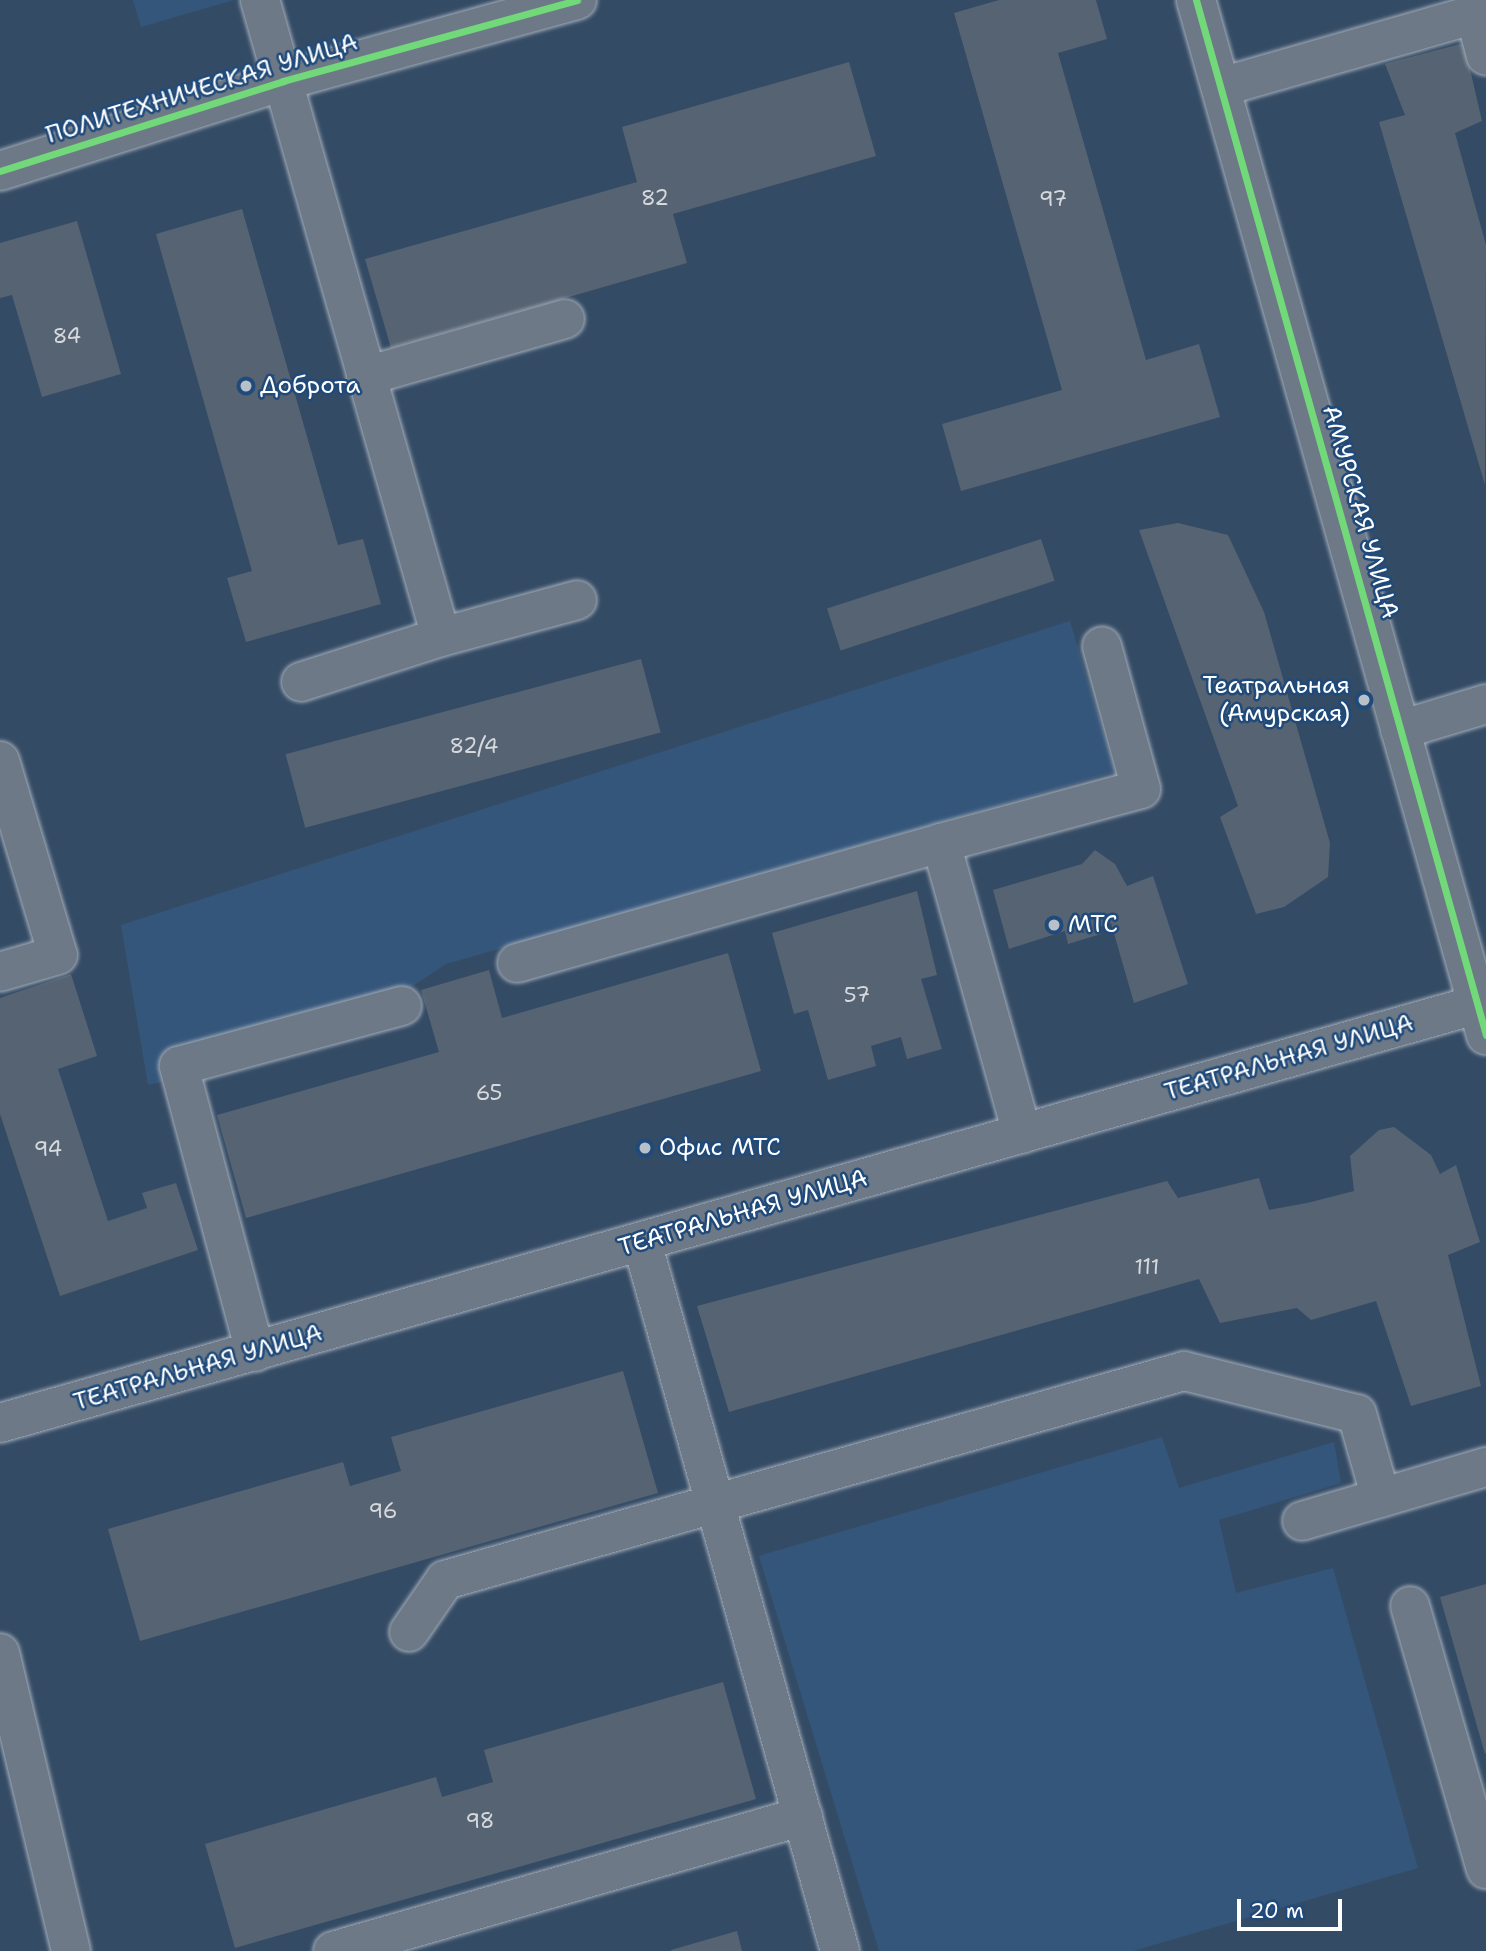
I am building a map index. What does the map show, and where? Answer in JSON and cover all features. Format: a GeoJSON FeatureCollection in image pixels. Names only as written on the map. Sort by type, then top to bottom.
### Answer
{"type":"FeatureCollection","features":[{"type":"Feature","properties":{"kind":"main road"},"geometry":{"type":"LineString","coordinates":[[260,0],[441,637]]}},
{"type":"Feature","properties":{"kind":"main road","name":"АМУРСКАЯ УЛИЦА"},"geometry":{"type":"LineString","coordinates":[[1196,0],[1400,730],[1483,1014]]}},
{"type":"Feature","properties":{"kind":"main road","name":"ПОЛИТЕХНИЧЕСКАЯ УЛИЦА"},"geometry":{"type":"LineString","coordinates":[[0,171],[283,81],[565,2]]}},
{"type":"Feature","properties":{"kind":"main road"},"geometry":{"type":"LineString","coordinates":[[1221,87],[1480,13],[1486,56]]}},
{"type":"Feature","properties":{"kind":"main road"},"geometry":{"type":"LineString","coordinates":[[366,376],[565,318]]}},
{"type":"Feature","properties":{"kind":"main road"},"geometry":{"type":"LineString","coordinates":[[301,682],[441,637],[577,600]]}},
{"type":"Feature","properties":{"kind":"main road"},"geometry":{"type":"LineString","coordinates":[[517,963],[1141,789],[1102,646]]}},
{"type":"Feature","properties":{"kind":"main road"},"geometry":{"type":"LineString","coordinates":[[1400,730],[1486,704]]}},
{"type":"Feature","properties":{"kind":"main road"},"geometry":{"type":"LineString","coordinates":[[0,761],[58,955],[0,972]]}},
{"type":"Feature","properties":{"kind":"main road"},"geometry":{"type":"LineString","coordinates":[[941,843],[1022,1134]]}},
{"type":"Feature","properties":{"kind":"main road"},"geometry":{"type":"LineString","coordinates":[[255,1352],[179,1066],[402,1006]]}},
{"type":"Feature","properties":{"kind":"main road","name":"ТЕАТРАЛЬНАЯ УЛИЦА"},"geometry":{"type":"LineString","coordinates":[[0,1423],[1022,1134],[1483,1014]]}},
{"type":"Feature","properties":{"kind":"main road"},"geometry":{"type":"LineString","coordinates":[[642,1242],[841,1951]]}},
{"type":"Feature","properties":{"kind":"main road"},"geometry":{"type":"LineString","coordinates":[[409,1632],[444,1580],[1184,1371],[1357,1414],[1381,1498]]}},
{"type":"Feature","properties":{"kind":"main road"},"geometry":{"type":"LineString","coordinates":[[1302,1521],[1486,1466]]}},
{"type":"Feature","properties":{"kind":"main road"},"geometry":{"type":"LineString","coordinates":[[1410,1606],[1484,1853]]}},
{"type":"Feature","properties":{"kind":"main road"},"geometry":{"type":"LineString","coordinates":[[0,1653],[71,1951]]}},
{"type":"Feature","properties":{"kind":"main road"},"geometry":{"type":"LineString","coordinates":[[333,1951],[421,1939],[803,1816]]}},
{"type":"Feature","properties":{"kind":"shaded area"},"geometry":{"type":"Polygon","coordinates":[[[133,0],[234,0],[141,27],[133,0]]]}},
{"type":"Feature","properties":{"kind":"shaded area"},"geometry":{"type":"Polygon","coordinates":[[[1070,621],[1115,772],[446,964],[327,1043],[148,1085],[121,925],[1070,621]]]}},
{"type":"Feature","properties":{"kind":"shaded area"},"geometry":{"type":"Polygon","coordinates":[[[1162,1437],[1179,1488],[1334,1442],[1341,1483],[1219,1520],[1236,1593],[1333,1568],[1418,1868],[1133,1951],[879,1951],[759,1556],[1162,1437]]]}},
{"type":"Feature","properties":{"kind":"building"},"geometry":{"type":"Polygon","coordinates":[[[999,0],[1096,0],[1107,39],[1058,53],[1146,360],[1199,344],[1220,417],[961,491],[942,424],[1062,390],[954,13],[999,0]]]}},
{"type":"Feature","properties":{"kind":"building"},"geometry":{"type":"Polygon","coordinates":[[[1464,43],[1482,121],[1455,133],[1486,245],[1485,485],[1379,122],[1405,115],[1385,64],[1464,43]]]}},
{"type":"Feature","properties":{"kind":"building"},"geometry":{"type":"Polygon","coordinates":[[[849,62],[876,156],[673,214],[687,263],[391,348],[365,259],[637,182],[622,127],[849,62]]]}},
{"type":"Feature","properties":{"kind":"building","name":"Доброта"},"geometry":{"type":"Polygon","coordinates":[[[242,209],[338,545],[363,539],[381,604],[246,642],[227,578],[252,571],[156,234],[242,209]]]}},
{"type":"Feature","properties":{"kind":"building"},"geometry":{"type":"Polygon","coordinates":[[[77,221],[121,374],[42,397],[12,295],[0,298],[0,243],[77,221]]]}},
{"type":"Feature","properties":{"kind":"building"},"geometry":{"type":"Polygon","coordinates":[[[1178,523],[1228,535],[1264,612],[1330,843],[1328,877],[1284,907],[1256,914],[1220,817],[1238,806],[1139,530],[1178,523]]]}},
{"type":"Feature","properties":{"kind":"building"},"geometry":{"type":"Polygon","coordinates":[[[1041,539],[1055,581],[841,650],[827,609],[1041,539]]]}},
{"type":"Feature","properties":{"kind":"building"},"geometry":{"type":"Polygon","coordinates":[[[641,659],[661,732],[305,828],[286,754],[641,659]]]}},
{"type":"Feature","properties":{"kind":"building","name":"МТС"},"geometry":{"type":"Polygon","coordinates":[[[1095,850],[1115,864],[1127,886],[1153,876],[1188,984],[1134,1003],[1111,923],[1099,927],[1101,934],[1068,944],[1065,931],[1009,949],[993,890],[1082,864],[1095,850]]]}},
{"type":"Feature","properties":{"kind":"building"},"geometry":{"type":"Polygon","coordinates":[[[917,891],[937,975],[921,979],[942,1049],[907,1059],[901,1037],[871,1046],[876,1066],[828,1080],[808,1010],[794,1014],[772,933],[917,891]]]}},
{"type":"Feature","properties":{"kind":"building"},"geometry":{"type":"Polygon","coordinates":[[[728,953],[761,1071],[246,1218],[217,1115],[439,1052],[421,990],[489,970],[502,1018],[728,953]]]}},
{"type":"Feature","properties":{"kind":"building"},"geometry":{"type":"Polygon","coordinates":[[[71,974],[97,1056],[58,1069],[108,1221],[147,1208],[142,1193],[176,1183],[198,1250],[60,1296],[0,1114],[0,998],[71,974]]]}},
{"type":"Feature","properties":{"kind":"building"},"geometry":{"type":"Polygon","coordinates":[[[1394,1127],[1431,1155],[1440,1174],[1456,1165],[1480,1242],[1448,1255],[1481,1386],[1411,1406],[1376,1301],[1311,1320],[1297,1308],[1220,1323],[1199,1279],[729,1412],[697,1306],[1167,1181],[1178,1198],[1259,1178],[1269,1210],[1354,1191],[1350,1156],[1379,1130],[1394,1127]]]}},
{"type":"Feature","properties":{"kind":"building"},"geometry":{"type":"Polygon","coordinates":[[[623,1371],[658,1493],[140,1641],[108,1529],[343,1462],[350,1486],[401,1471],[391,1437],[623,1371]]]}},
{"type":"Feature","properties":{"kind":"building"},"geometry":{"type":"Polygon","coordinates":[[[1486,1584],[1486,1753],[1485,1754],[1440,1597],[1486,1584]]]}},
{"type":"Feature","properties":{"kind":"building"},"geometry":{"type":"Polygon","coordinates":[[[723,1682],[756,1799],[235,1948],[205,1844],[436,1777],[442,1797],[493,1782],[484,1750],[723,1682]]]}},
{"type":"Feature","properties":{"kind":"building"},"geometry":{"type":"Polygon","coordinates":[[[737,1931],[742,1951],[671,1951],[671,1950],[737,1931]]]}},
{"type":"Feature","properties":{"kind":"cycle path"},"geometry":{"type":"LineString","coordinates":[[0,171],[283,81],[577,0]]}},
{"type":"Feature","properties":{"kind":"cycle path"},"geometry":{"type":"LineString","coordinates":[[1196,0],[1486,1035]]}},
{"type":"Feature","properties":{"kind":"place","name":"Доброта"},"geometry":{"type":"Point","coordinates":[246,386]}},
{"type":"Feature","properties":{"kind":"place","name":"Театральная (Амурская)"},"geometry":{"type":"Point","coordinates":[1364,700]}},
{"type":"Feature","properties":{"kind":"place","name":"МТС"},"geometry":{"type":"Point","coordinates":[1054,925]}},
{"type":"Feature","properties":{"kind":"place","name":"Офис МТС"},"geometry":{"type":"Point","coordinates":[645,1148]}}]}
